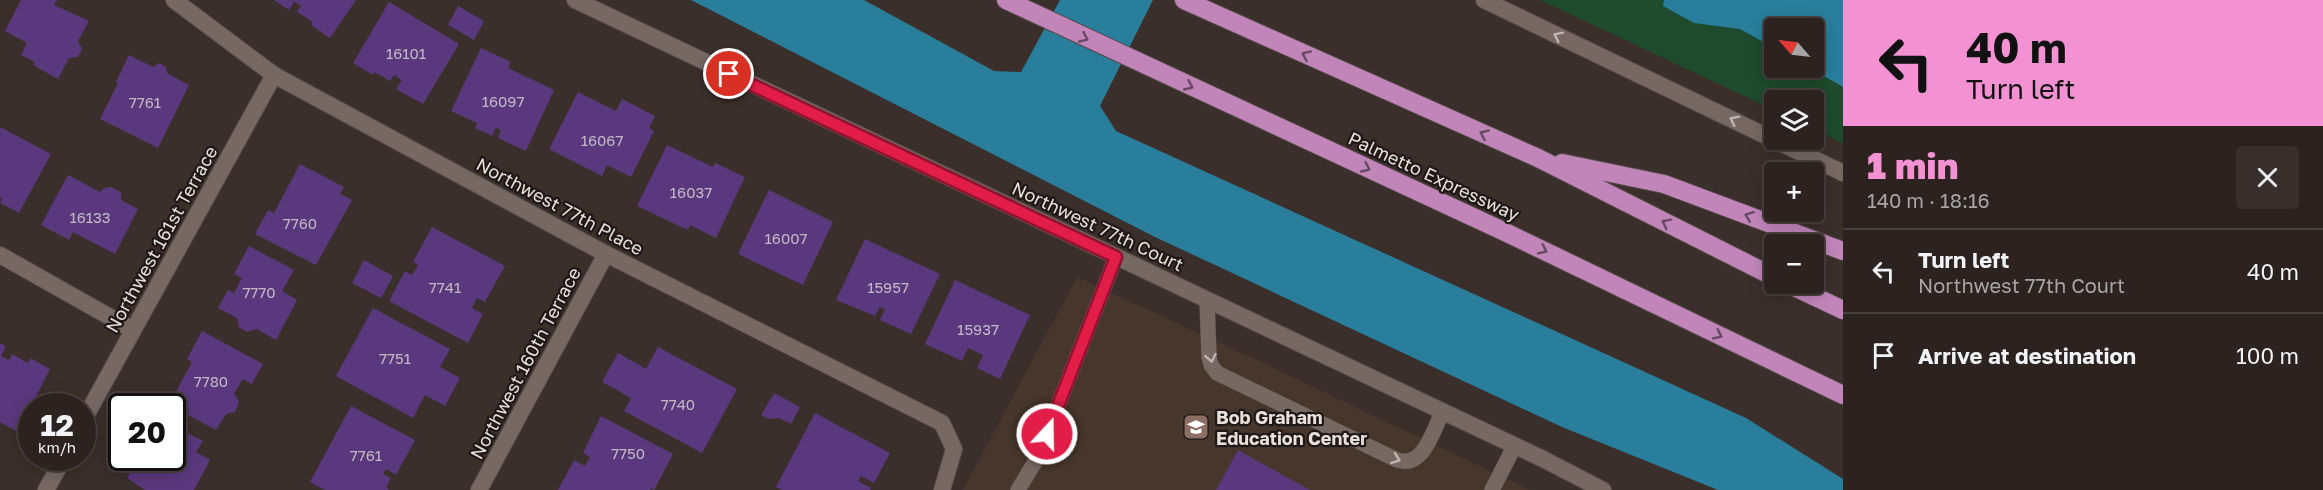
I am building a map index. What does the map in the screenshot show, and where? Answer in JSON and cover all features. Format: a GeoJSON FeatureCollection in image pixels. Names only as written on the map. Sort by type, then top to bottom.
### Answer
{"type":"FeatureCollection","features":[{"type":"Feature","properties":{"kind":"highway","name":"Palmetto Expressway"},"geometry":{"type":"LineString","coordinates":[[1006,0],[1494,227],[1843,395]]}},
{"type":"Feature","properties":{"kind":"highway"},"geometry":{"type":"LineString","coordinates":[[1184,0],[1538,158],[1764,272]]}},
{"type":"Feature","properties":{"kind":"highway"},"geometry":{"type":"LineString","coordinates":[[1538,158],[1664,184],[1843,251]]}},
{"type":"Feature","properties":{"kind":"highway"},"geometry":{"type":"LineString","coordinates":[[1809,294],[1843,310]]}},
{"type":"Feature","properties":{"kind":"street","name":"Northwest 77th Place"},"geometry":{"type":"LineString","coordinates":[[174,0],[274,75],[606,254],[942,423],[954,449],[942,490]]}},
{"type":"Feature","properties":{"kind":"street","name":"Northwest 77th Court"},"geometry":{"type":"LineString","coordinates":[[575,0],[1515,445],[1603,490]]}},
{"type":"Feature","properties":{"kind":"street"},"geometry":{"type":"LineString","coordinates":[[1484,0],[1843,173]]}},
{"type":"Feature","properties":{"kind":"street","name":"Northwest 161st Terrace"},"geometry":{"type":"LineString","coordinates":[[96,397],[274,75]]}},
{"type":"Feature","properties":{"kind":"street","name":"Northwest 160th Terrace"},"geometry":{"type":"LineString","coordinates":[[479,490],[606,254]]}},
{"type":"Feature","properties":{"kind":"street"},"geometry":{"type":"LineString","coordinates":[[0,255],[133,330]]}},
{"type":"Feature","properties":{"kind":"street"},"geometry":{"type":"LineString","coordinates":[[46,490],[57,471]]}},
{"type":"Feature","properties":{"kind":"lane"},"geometry":{"type":"LineString","coordinates":[[1018,490],[1038,457],[1116,257]]}},
{"type":"Feature","properties":{"kind":"lane"},"geometry":{"type":"LineString","coordinates":[[1207,300],[1209,357],[1217,373],[1397,460],[1406,462],[1420,455],[1443,411]]}},
{"type":"Feature","properties":{"kind":"lane"},"geometry":{"type":"LineString","coordinates":[[1492,490],[1515,445]]}},
{"type":"Feature","properties":{"kind":"shaded area","name":"Bob Graham Education Center"},"geometry":{"type":"Polygon","coordinates":[[[1077,277],[1263,363],[1530,490],[963,490],[1077,277]]]}},
{"type":"Feature","properties":{"kind":"green space"},"geometry":{"type":"Polygon","coordinates":[[[1540,0],[1843,0],[1843,143],[1824,134],[1824,90],[1764,90],[1764,105],[1540,0]]]}},
{"type":"Feature","properties":{"kind":"water"},"geometry":{"type":"Polygon","coordinates":[[[691,0],[864,0],[994,71],[1021,72],[1060,0],[1153,0],[1100,106],[1116,131],[1746,418],[1843,479],[1843,490],[1718,490],[1562,427],[1155,237],[691,0]]]}},
{"type":"Feature","properties":{"kind":"water"},"geometry":{"type":"Polygon","coordinates":[[[1664,0],[1843,0],[1843,87],[1824,76],[1824,18],[1764,18],[1764,42],[1740,29],[1694,23],[1663,6],[1664,0]]]}},
{"type":"Feature","properties":{"kind":"building"},"geometry":{"type":"Polygon","coordinates":[[[21,0],[57,0],[54,5],[89,21],[78,41],[82,49],[78,57],[69,58],[58,79],[33,65],[35,62],[21,55],[27,43],[5,31],[21,0]]]}},
{"type":"Feature","properties":{"kind":"building"},"geometry":{"type":"Polygon","coordinates":[[[274,0],[356,0],[330,38],[311,25],[313,22],[297,12],[301,6],[294,1],[289,10],[274,0]]]}},
{"type":"Feature","properties":{"kind":"building"},"geometry":{"type":"Polygon","coordinates":[[[389,2],[459,44],[423,104],[396,89],[402,80],[394,75],[390,81],[374,72],[373,75],[353,63],[389,2]]]}},
{"type":"Feature","properties":{"kind":"building"},"geometry":{"type":"Polygon","coordinates":[[[458,6],[484,21],[474,40],[448,25],[458,6]]]}},
{"type":"Feature","properties":{"kind":"building"},"geometry":{"type":"Polygon","coordinates":[[[481,48],[511,62],[508,68],[554,90],[526,151],[498,138],[501,130],[496,128],[492,136],[475,128],[477,123],[451,111],[481,48]]]}},
{"type":"Feature","properties":{"kind":"building"},"geometry":{"type":"Polygon","coordinates":[[[129,55],[153,67],[159,63],[166,67],[167,73],[189,85],[158,148],[100,119],[129,55]]]}},
{"type":"Feature","properties":{"kind":"building"},"geometry":{"type":"Polygon","coordinates":[[[578,92],[616,111],[622,99],[655,116],[649,128],[654,131],[631,177],[607,165],[602,176],[549,149],[578,92]]]}},
{"type":"Feature","properties":{"kind":"building"},"geometry":{"type":"Polygon","coordinates":[[[0,127],[51,154],[19,213],[0,203],[2,198],[0,197],[0,127]]]}},
{"type":"Feature","properties":{"kind":"building"},"geometry":{"type":"Polygon","coordinates":[[[667,145],[713,167],[715,163],[745,177],[716,238],[690,225],[688,230],[637,206],[667,145]]]}},
{"type":"Feature","properties":{"kind":"building"},"geometry":{"type":"Polygon","coordinates":[[[300,164],[344,187],[340,194],[352,200],[316,265],[255,234],[268,210],[274,213],[300,164]]]}},
{"type":"Feature","properties":{"kind":"building"},"geometry":{"type":"Polygon","coordinates":[[[68,175],[100,192],[104,188],[111,187],[121,192],[121,200],[138,209],[115,254],[73,232],[69,240],[41,225],[68,175]]]}},
{"type":"Feature","properties":{"kind":"building"},"geometry":{"type":"Polygon","coordinates":[[[769,190],[833,222],[803,285],[738,254],[769,190]]]}},
{"type":"Feature","properties":{"kind":"building"},"geometry":{"type":"Polygon","coordinates":[[[432,227],[505,266],[485,302],[477,298],[472,308],[483,314],[468,343],[389,301],[405,271],[412,275],[418,265],[413,262],[432,227]]]}},
{"type":"Feature","properties":{"kind":"building"},"geometry":{"type":"Polygon","coordinates":[[[865,239],[940,274],[911,334],[880,320],[885,309],[880,307],[875,316],[836,300],[865,239]]]}},
{"type":"Feature","properties":{"kind":"building"},"geometry":{"type":"Polygon","coordinates":[[[249,246],[294,270],[282,291],[297,300],[276,340],[257,329],[247,332],[239,327],[237,318],[218,308],[228,290],[234,293],[242,278],[234,274],[249,246]]]}},
{"type":"Feature","properties":{"kind":"building"},"geometry":{"type":"Polygon","coordinates":[[[364,260],[393,276],[381,298],[352,283],[364,260]]]}},
{"type":"Feature","properties":{"kind":"building"},"geometry":{"type":"Polygon","coordinates":[[[955,280],[1030,315],[1000,379],[977,368],[983,355],[968,348],[962,361],[925,344],[955,280]]]}},
{"type":"Feature","properties":{"kind":"building"},"geometry":{"type":"Polygon","coordinates":[[[373,308],[450,349],[440,367],[460,378],[445,406],[425,395],[413,418],[336,376],[373,308]]]}},
{"type":"Feature","properties":{"kind":"building"},"geometry":{"type":"Polygon","coordinates":[[[202,331],[263,364],[252,384],[243,379],[234,393],[239,402],[235,412],[226,414],[216,430],[188,415],[186,393],[175,393],[192,362],[187,359],[202,331]]]}},
{"type":"Feature","properties":{"kind":"building"},"geometry":{"type":"Polygon","coordinates":[[[0,343],[6,346],[1,356],[9,360],[12,354],[28,363],[30,358],[50,369],[38,393],[18,393],[18,432],[0,422],[0,343]]]}},
{"type":"Feature","properties":{"kind":"building"},"geometry":{"type":"Polygon","coordinates":[[[658,347],[737,389],[702,453],[624,411],[631,398],[602,382],[618,353],[646,369],[658,347]]]}},
{"type":"Feature","properties":{"kind":"building"},"geometry":{"type":"Polygon","coordinates":[[[774,393],[800,407],[791,424],[779,418],[769,419],[761,415],[774,393]]]}},
{"type":"Feature","properties":{"kind":"building"},"geometry":{"type":"Polygon","coordinates":[[[351,406],[415,440],[396,475],[386,469],[383,474],[391,478],[386,487],[389,488],[388,490],[325,490],[310,482],[351,406]]]}},
{"type":"Feature","properties":{"kind":"building"},"geometry":{"type":"Polygon","coordinates":[[[815,413],[890,453],[874,483],[861,476],[858,481],[871,488],[870,490],[782,490],[776,487],[815,413]]]}},
{"type":"Feature","properties":{"kind":"building"},"geometry":{"type":"Polygon","coordinates":[[[601,416],[673,454],[654,490],[651,488],[650,490],[558,490],[574,460],[585,466],[590,457],[583,453],[601,416]]]}},
{"type":"Feature","properties":{"kind":"building"},"geometry":{"type":"Polygon","coordinates":[[[186,432],[203,441],[196,452],[210,460],[194,490],[145,490],[127,478],[131,471],[186,471],[186,432]]]}},
{"type":"Feature","properties":{"kind":"building"},"geometry":{"type":"Polygon","coordinates":[[[1238,450],[1310,490],[1216,490],[1238,450]]]}},
{"type":"Feature","properties":{"kind":"place","name":"Bob Graham Education Center"},"geometry":{"type":"Point","coordinates":[1196,427]}},
{"type":"Feature","properties":{"kind":"route"},"geometry":{"type":"LineString","coordinates":[[729,74],[1116,257],[1047,434]]}}]}
